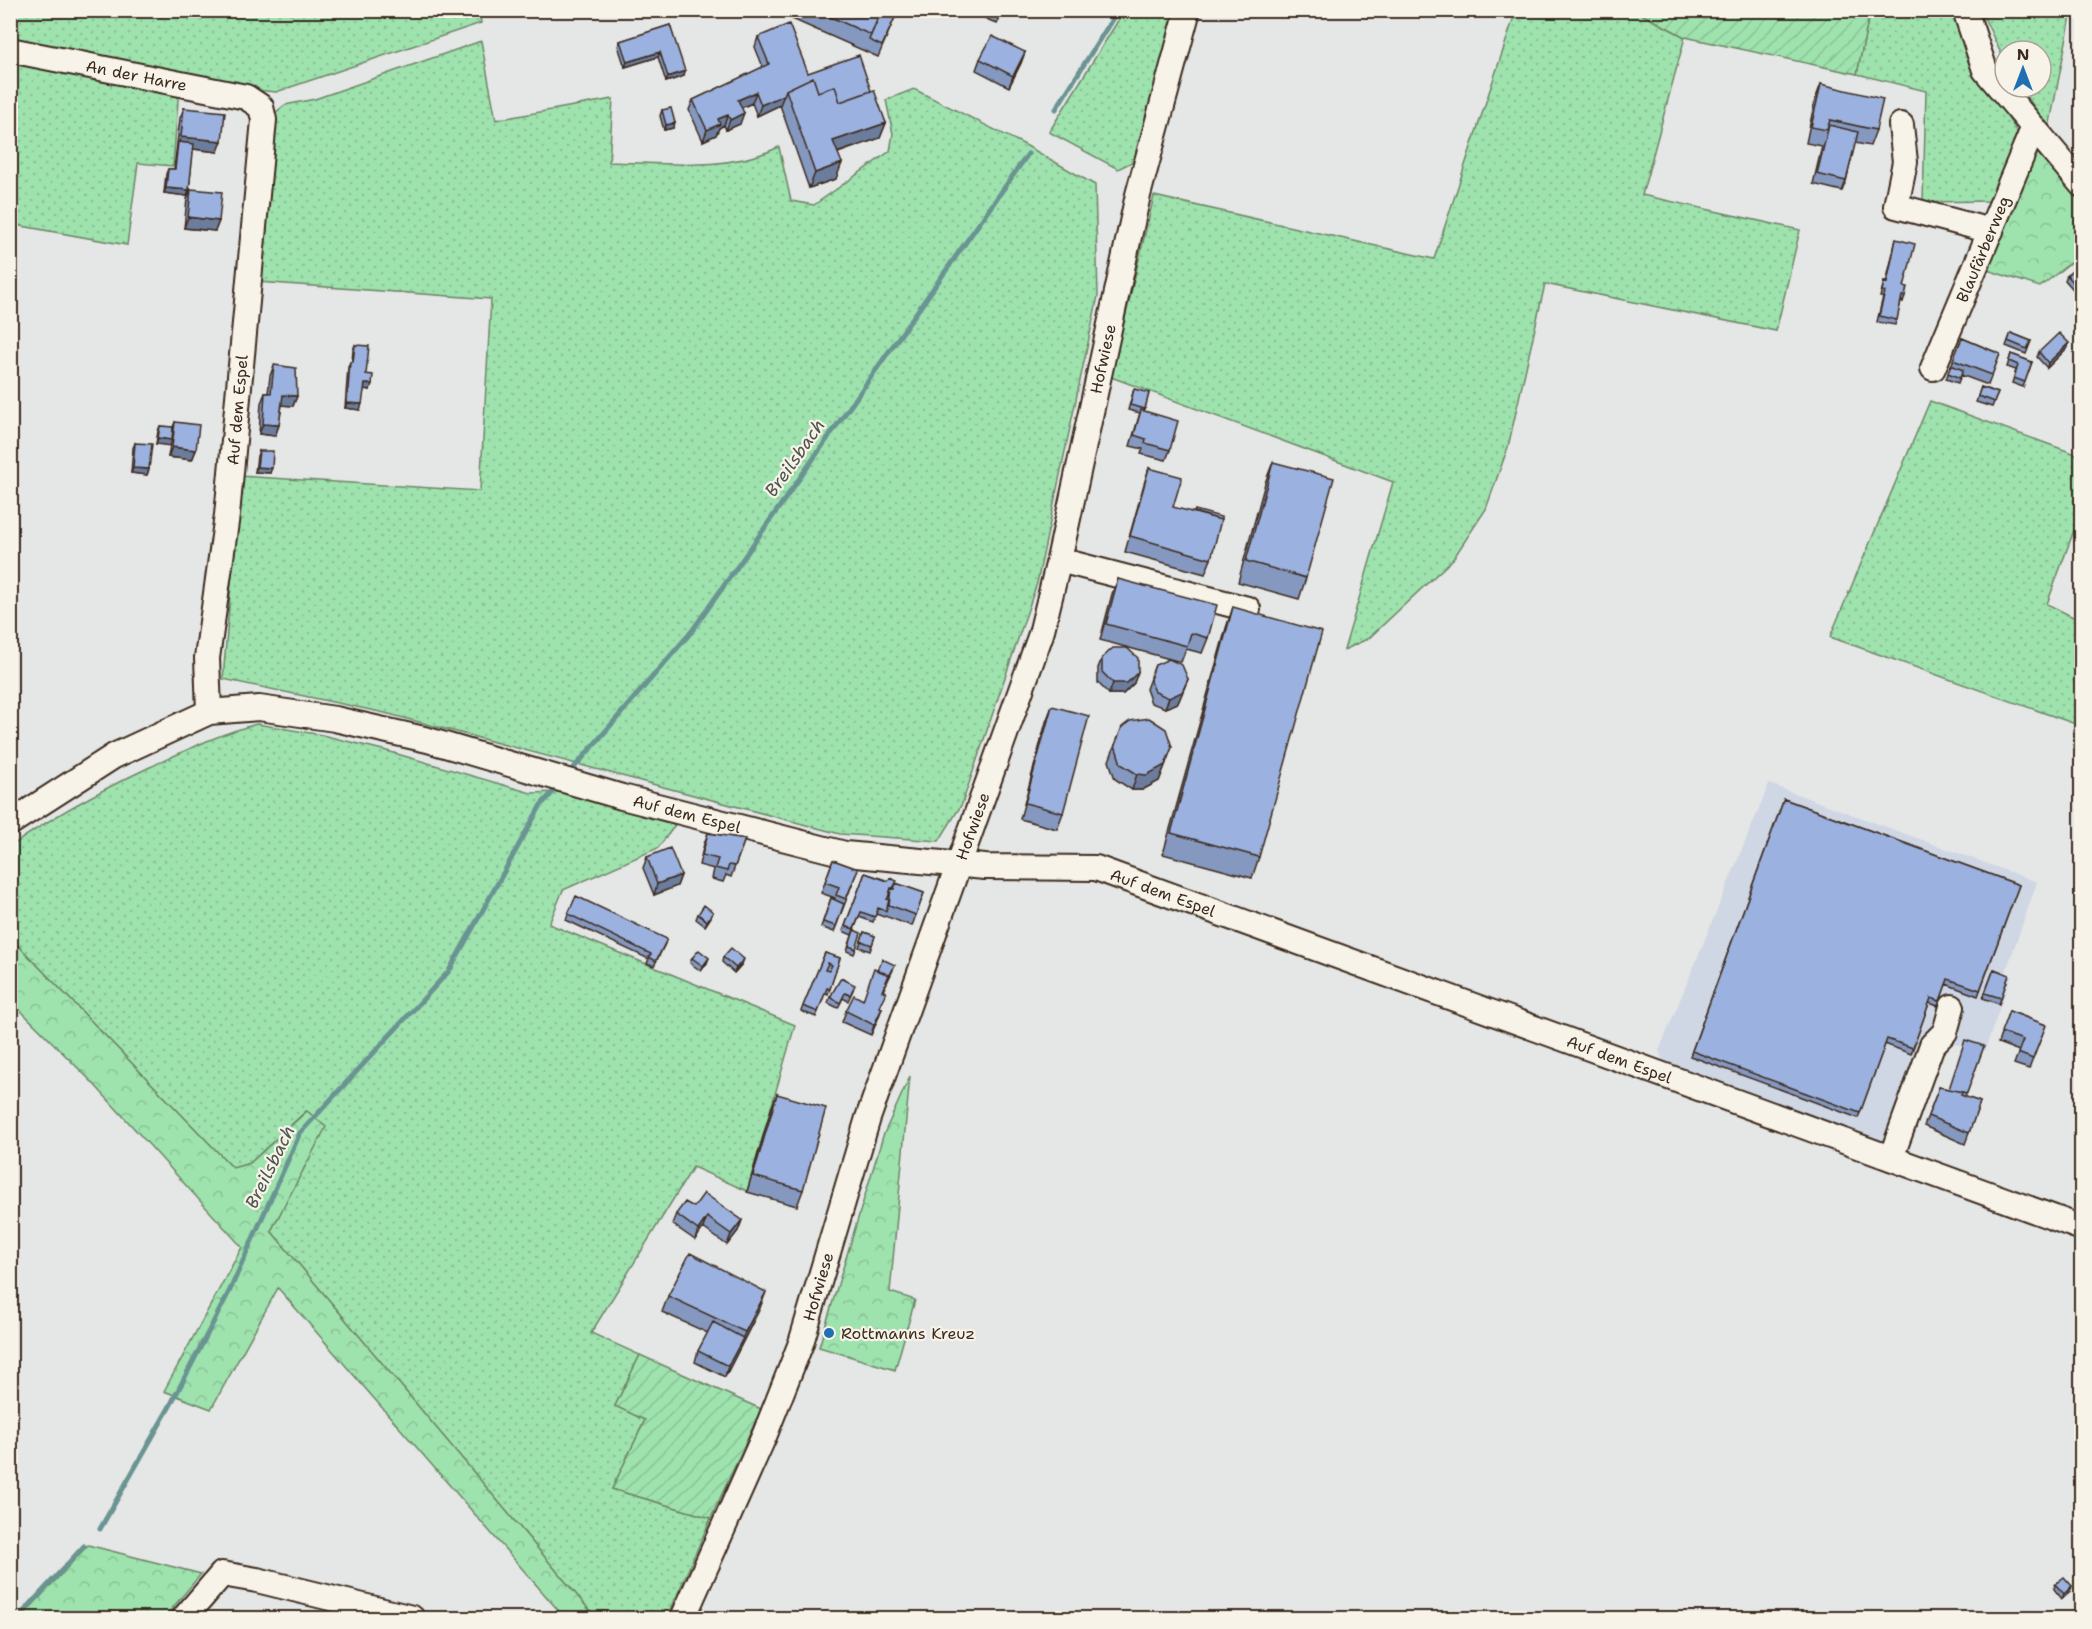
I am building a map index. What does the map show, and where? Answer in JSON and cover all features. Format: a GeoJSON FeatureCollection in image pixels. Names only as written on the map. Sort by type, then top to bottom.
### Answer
{"type":"FeatureCollection","features":[{"type":"Feature","properties":{"kind":"street","name":"Hofwiese"},"geometry":{"type":"LineString","coordinates":[[683,1618],[765,1434],[801,1343],[868,1118],[1041,634],[1138,195],[1188,10]]}},
{"type":"Feature","properties":{"kind":"street"},"geometry":{"type":"LineString","coordinates":[[1965,10],[1985,70],[2082,185]]}},
{"type":"Feature","properties":{"kind":"street","name":"An der Harre"},"geometry":{"type":"LineString","coordinates":[[10,50],[246,97],[261,107]]}},
{"type":"Feature","properties":{"kind":"street","name":"Auf dem Espel"},"geometry":{"type":"LineString","coordinates":[[209,712],[207,658],[227,515],[264,120],[261,107]]}},
{"type":"Feature","properties":{"kind":"street"},"geometry":{"type":"LineString","coordinates":[[1901,125],[1905,162],[1896,206],[1991,231]]}},
{"type":"Feature","properties":{"kind":"street","name":"Blaufärberweg"},"geometry":{"type":"LineString","coordinates":[[1934,368],[2033,129]]}},
{"type":"Feature","properties":{"kind":"street"},"geometry":{"type":"LineString","coordinates":[[1059,560],[1248,609]]}},
{"type":"Feature","properties":{"kind":"street","name":"Auf dem Espel"},"geometry":{"type":"LineString","coordinates":[[10,823],[114,756],[209,712],[260,708],[336,719],[428,740],[622,797],[845,854],[958,864],[1096,868],[2082,1227]]}},
{"type":"Feature","properties":{"kind":"street"},"geometry":{"type":"LineString","coordinates":[[1891,1158],[1932,1045],[1945,1032],[1952,1007]]}},
{"type":"Feature","properties":{"kind":"street"},"geometry":{"type":"LineString","coordinates":[[184,1618],[222,1574],[257,1580],[412,1618]]}},
{"type":"Feature","properties":{"kind":"shaded area"},"geometry":{"type":"Polygon","coordinates":[[[1769,784],[2037,882],[2005,974],[2011,976],[1985,1050],[1962,1042],[1960,1045],[1939,1039],[1899,1152],[1665,1066],[1659,1051],[1769,784]]]}},
{"type":"Feature","properties":{"kind":"green space"},"geometry":{"type":"Polygon","coordinates":[[[11,10],[479,10],[481,23],[276,92],[255,90],[11,38],[11,10]]]}},
{"type":"Feature","properties":{"kind":"green space"},"geometry":{"type":"Polygon","coordinates":[[[1124,11],[1178,11],[1140,146],[1132,162],[1118,169],[1049,132],[1124,11]]]}},
{"type":"Feature","properties":{"kind":"green space"},"geometry":{"type":"Polygon","coordinates":[[[1516,11],[1636,11],[1685,37],[1642,195],[1800,230],[1776,331],[1545,284],[1508,447],[1486,509],[1453,559],[1369,638],[1344,650],[1393,482],[1111,377],[1154,196],[1434,259],[1516,11]]]}},
{"type":"Feature","properties":{"kind":"green space"},"geometry":{"type":"Polygon","coordinates":[[[1636,11],[1870,11],[1857,74],[1685,37],[1636,11]]]}},
{"type":"Feature","properties":{"kind":"green space"},"geometry":{"type":"Polygon","coordinates":[[[1870,11],[1956,11],[1980,76],[1993,99],[1995,99],[2018,133],[1992,201],[1923,202],[1926,91],[1857,74],[1870,11]]]}},
{"type":"Feature","properties":{"kind":"green space"},"geometry":{"type":"Polygon","coordinates":[[[1981,11],[2072,11],[2049,128],[2028,99],[2053,99],[2053,39],[1994,39],[1981,11]]]}},
{"type":"Feature","properties":{"kind":"green space"},"geometry":{"type":"Polygon","coordinates":[[[481,41],[496,120],[613,99],[609,162],[717,163],[759,155],[779,147],[791,201],[814,205],[890,151],[893,134],[886,100],[914,89],[1027,146],[1095,185],[1098,296],[1037,583],[962,804],[939,841],[840,834],[385,713],[223,679],[240,476],[480,491],[491,299],[258,282],[275,113],[285,105],[315,99],[481,41]]]}},
{"type":"Feature","properties":{"kind":"green space"},"geometry":{"type":"Polygon","coordinates":[[[10,56],[179,88],[173,166],[138,163],[127,245],[11,224],[10,56]]]}},
{"type":"Feature","properties":{"kind":"green space"},"geometry":{"type":"Polygon","coordinates":[[[2037,146],[2081,200],[2081,254],[2040,287],[1981,268],[2037,146]]]}},
{"type":"Feature","properties":{"kind":"green space"},"geometry":{"type":"Polygon","coordinates":[[[1930,401],[2081,456],[2081,511],[2047,604],[2081,621],[2081,726],[1830,637],[1930,401]]]}},
{"type":"Feature","properties":{"kind":"green space"},"geometry":{"type":"Polygon","coordinates":[[[257,724],[322,735],[387,751],[531,793],[559,792],[675,825],[658,848],[563,890],[549,924],[795,1025],[747,1191],[693,1167],[591,1333],[640,1355],[615,1406],[645,1420],[612,1489],[711,1518],[667,1618],[596,1618],[271,1231],[325,1128],[306,1111],[250,1163],[233,1168],[11,938],[10,847],[78,804],[150,767],[203,743],[257,724]]]}},
{"type":"Feature","properties":{"kind":"green space"},"geometry":{"type":"Polygon","coordinates":[[[11,938],[233,1168],[250,1163],[307,1111],[326,1127],[271,1231],[596,1618],[565,1618],[278,1288],[211,1409],[164,1391],[242,1247],[92,1082],[11,1001],[11,938]]]}},
{"type":"Feature","properties":{"kind":"green space"},"geometry":{"type":"Polygon","coordinates":[[[910,1076],[890,1292],[915,1300],[895,1370],[819,1347],[883,1136],[910,1076]]]}},
{"type":"Feature","properties":{"kind":"green space"},"geometry":{"type":"Polygon","coordinates":[[[640,1355],[761,1409],[711,1518],[612,1489],[645,1420],[615,1406],[640,1355]]]}},
{"type":"Feature","properties":{"kind":"green space"},"geometry":{"type":"Polygon","coordinates":[[[88,1545],[201,1574],[164,1618],[21,1618],[88,1545]]]}},
{"type":"Feature","properties":{"kind":"building"},"geometry":{"type":"Polygon","coordinates":[[[815,10],[881,10],[871,35],[815,10]]]}},
{"type":"Feature","properties":{"kind":"building"},"geometry":{"type":"Polygon","coordinates":[[[882,10],[896,15],[882,46],[869,40],[882,10]]]}},
{"type":"Feature","properties":{"kind":"building"},"geometry":{"type":"Polygon","coordinates":[[[985,10],[1004,10],[999,19],[985,10]]]}},
{"type":"Feature","properties":{"kind":"building"},"geometry":{"type":"Polygon","coordinates":[[[789,24],[808,73],[859,55],[871,91],[840,102],[835,86],[818,92],[813,77],[786,90],[784,95],[761,105],[756,92],[738,100],[744,113],[730,120],[728,115],[718,119],[720,124],[707,130],[693,100],[769,64],[758,37],[789,24]]]}},
{"type":"Feature","properties":{"kind":"building"},"geometry":{"type":"Polygon","coordinates":[[[670,25],[685,71],[668,77],[660,52],[627,62],[620,41],[670,25]]]}},
{"type":"Feature","properties":{"kind":"building"},"geometry":{"type":"Polygon","coordinates":[[[992,36],[1025,52],[1013,76],[980,59],[992,36]]]}},
{"type":"Feature","properties":{"kind":"building"},"geometry":{"type":"Polygon","coordinates":[[[813,77],[818,92],[835,86],[840,102],[874,90],[886,123],[833,141],[842,163],[815,173],[786,90],[813,77]]]}},
{"type":"Feature","properties":{"kind":"building"},"geometry":{"type":"Polygon","coordinates":[[[1821,84],[1883,99],[1876,130],[1830,120],[1827,130],[1811,127],[1821,84]]]}},
{"type":"Feature","properties":{"kind":"building"},"geometry":{"type":"Polygon","coordinates":[[[184,108],[225,112],[222,141],[181,137],[184,108]]]}},
{"type":"Feature","properties":{"kind":"building"},"geometry":{"type":"Polygon","coordinates":[[[671,108],[675,123],[666,125],[662,110],[671,108]]]}},
{"type":"Feature","properties":{"kind":"building"},"geometry":{"type":"Polygon","coordinates":[[[1829,125],[1858,132],[1846,181],[1817,174],[1829,125]]]}},
{"type":"Feature","properties":{"kind":"building"},"geometry":{"type":"Polygon","coordinates":[[[178,142],[194,144],[189,190],[166,188],[168,169],[175,169],[178,142]]]}},
{"type":"Feature","properties":{"kind":"building"},"geometry":{"type":"Polygon","coordinates":[[[191,189],[222,192],[219,221],[188,217],[191,189]]]}},
{"type":"Feature","properties":{"kind":"building"},"geometry":{"type":"Polygon","coordinates":[[[1896,239],[1915,244],[1904,287],[1907,287],[1905,296],[1902,296],[1897,320],[1879,316],[1885,292],[1882,291],[1884,282],[1887,283],[1896,239]]]}},
{"type":"Feature","properties":{"kind":"building"},"geometry":{"type":"Polygon","coordinates":[[[2076,268],[2082,275],[2082,289],[2080,290],[2067,275],[2076,268]]]}},
{"type":"Feature","properties":{"kind":"building"},"geometry":{"type":"Polygon","coordinates":[[[2011,333],[2031,341],[2027,349],[2008,341],[2011,333]]]}},
{"type":"Feature","properties":{"kind":"building"},"geometry":{"type":"Polygon","coordinates":[[[2059,333],[2069,343],[2048,363],[2039,352],[2059,333]]]}},
{"type":"Feature","properties":{"kind":"building"},"geometry":{"type":"Polygon","coordinates":[[[1962,338],[2000,354],[1992,375],[1953,360],[1962,338]]]}},
{"type":"Feature","properties":{"kind":"building"},"geometry":{"type":"Polygon","coordinates":[[[355,345],[369,346],[366,374],[373,375],[372,384],[365,384],[362,404],[347,403],[350,362],[353,362],[355,345]]]}},
{"type":"Feature","properties":{"kind":"building"},"geometry":{"type":"Polygon","coordinates":[[[2011,354],[2032,362],[2025,382],[2014,378],[2018,365],[2009,361],[2011,354]]]}},
{"type":"Feature","properties":{"kind":"building"},"geometry":{"type":"Polygon","coordinates":[[[274,365],[296,368],[297,396],[283,395],[279,425],[263,424],[265,393],[271,393],[274,365]]]}},
{"type":"Feature","properties":{"kind":"building"},"geometry":{"type":"Polygon","coordinates":[[[1951,365],[1963,370],[1960,378],[1948,373],[1951,365]]]}},
{"type":"Feature","properties":{"kind":"building"},"geometry":{"type":"Polygon","coordinates":[[[1981,387],[1998,393],[1994,402],[1978,396],[1981,387]]]}},
{"type":"Feature","properties":{"kind":"building"},"geometry":{"type":"Polygon","coordinates":[[[1134,389],[1149,393],[1145,409],[1130,405],[1134,389]]]}},
{"type":"Feature","properties":{"kind":"building"},"geometry":{"type":"Polygon","coordinates":[[[1141,410],[1178,421],[1170,450],[1145,443],[1146,439],[1134,435],[1141,410]]]}},
{"type":"Feature","properties":{"kind":"building"},"geometry":{"type":"Polygon","coordinates":[[[175,422],[199,425],[196,450],[172,447],[175,422]]]}},
{"type":"Feature","properties":{"kind":"building"},"geometry":{"type":"Polygon","coordinates":[[[160,426],[173,427],[172,440],[158,438],[160,426]]]}},
{"type":"Feature","properties":{"kind":"building"},"geometry":{"type":"Polygon","coordinates":[[[135,443],[152,444],[149,469],[133,468],[135,443]]]}},
{"type":"Feature","properties":{"kind":"building"},"geometry":{"type":"Polygon","coordinates":[[[259,451],[273,451],[272,468],[257,467],[259,451]]]}},
{"type":"Feature","properties":{"kind":"building"},"geometry":{"type":"Polygon","coordinates":[[[1273,462],[1334,478],[1306,578],[1246,561],[1273,462]]]}},
{"type":"Feature","properties":{"kind":"building"},"geometry":{"type":"Polygon","coordinates":[[[1149,468],[1182,477],[1173,507],[1221,520],[1211,559],[1130,536],[1149,468]]]}},
{"type":"Feature","properties":{"kind":"building"},"geometry":{"type":"Polygon","coordinates":[[[1195,510],[1221,517],[1221,520],[1194,512],[1195,510]]]}},
{"type":"Feature","properties":{"kind":"building"},"geometry":{"type":"Polygon","coordinates":[[[1118,579],[1217,605],[1208,638],[1191,633],[1187,646],[1106,624],[1118,579]]]}},
{"type":"Feature","properties":{"kind":"building"},"geometry":{"type":"Polygon","coordinates":[[[1233,607],[1322,632],[1259,857],[1171,833],[1233,607]]]}},
{"type":"Feature","properties":{"kind":"building"},"geometry":{"type":"Polygon","coordinates":[[[1113,648],[1127,648],[1138,658],[1138,672],[1127,683],[1113,683],[1102,672],[1102,658],[1113,648]]]}},
{"type":"Feature","properties":{"kind":"building"},"geometry":{"type":"Polygon","coordinates":[[[1169,659],[1182,665],[1188,679],[1182,692],[1169,698],[1155,692],[1150,679],[1155,665],[1169,659]]]}},
{"type":"Feature","properties":{"kind":"building"},"geometry":{"type":"Polygon","coordinates":[[[1052,706],[1089,716],[1063,813],[1025,803],[1052,706]]]}},
{"type":"Feature","properties":{"kind":"building"},"geometry":{"type":"Polygon","coordinates":[[[1149,718],[1166,729],[1172,747],[1165,765],[1147,775],[1137,774],[1121,764],[1115,745],[1122,727],[1130,721],[1149,718]]]}},
{"type":"Feature","properties":{"kind":"building"},"geometry":{"type":"Polygon","coordinates":[[[1784,799],[2019,885],[1980,990],[1948,979],[1940,1001],[1931,998],[1913,1048],[1887,1039],[1860,1113],[1692,1051],[1784,799]]]}},
{"type":"Feature","properties":{"kind":"building"},"geometry":{"type":"Polygon","coordinates":[[[708,833],[745,839],[735,866],[729,865],[727,871],[715,868],[718,859],[702,855],[708,833]]]}},
{"type":"Feature","properties":{"kind":"building"},"geometry":{"type":"Polygon","coordinates":[[[670,848],[681,875],[657,884],[647,857],[670,848]]]}},
{"type":"Feature","properties":{"kind":"building"},"geometry":{"type":"Polygon","coordinates":[[[833,860],[858,869],[846,899],[836,895],[839,887],[825,882],[833,860]]]}},
{"type":"Feature","properties":{"kind":"building"},"geometry":{"type":"Polygon","coordinates":[[[865,873],[888,881],[890,878],[897,881],[891,888],[886,911],[878,908],[875,917],[861,912],[854,929],[845,926],[865,873]]]}},
{"type":"Feature","properties":{"kind":"building"},"geometry":{"type":"Polygon","coordinates":[[[896,883],[924,893],[916,915],[889,905],[891,888],[894,889],[896,883]]]}},
{"type":"Feature","properties":{"kind":"building"},"geometry":{"type":"Polygon","coordinates":[[[576,896],[667,939],[656,961],[649,957],[651,954],[568,914],[576,896]]]}},
{"type":"Feature","properties":{"kind":"building"},"geometry":{"type":"Polygon","coordinates":[[[831,898],[844,904],[836,926],[823,922],[831,898]]]}},
{"type":"Feature","properties":{"kind":"building"},"geometry":{"type":"Polygon","coordinates":[[[704,905],[713,912],[707,921],[698,914],[704,905]]]}},
{"type":"Feature","properties":{"kind":"building"},"geometry":{"type":"Polygon","coordinates":[[[854,930],[861,933],[856,949],[849,946],[854,930]]]}},
{"type":"Feature","properties":{"kind":"building"},"geometry":{"type":"Polygon","coordinates":[[[864,932],[875,936],[872,945],[861,941],[864,932]]]}},
{"type":"Feature","properties":{"kind":"building"},"geometry":{"type":"Polygon","coordinates":[[[731,948],[744,959],[736,968],[723,957],[731,948]]]}},
{"type":"Feature","properties":{"kind":"building"},"geometry":{"type":"Polygon","coordinates":[[[699,950],[709,958],[703,966],[692,958],[699,950]]]}},
{"type":"Feature","properties":{"kind":"building"},"geometry":{"type":"Polygon","coordinates":[[[825,953],[840,958],[830,989],[827,988],[818,1012],[803,1006],[825,953]],[[828,963],[825,970],[829,971],[832,965],[828,963]]]}},
{"type":"Feature","properties":{"kind":"building"},"geometry":{"type":"Polygon","coordinates":[[[882,959],[895,965],[887,980],[889,975],[877,970],[882,959]]]}},
{"type":"Feature","properties":{"kind":"building"},"geometry":{"type":"Polygon","coordinates":[[[874,968],[889,975],[882,991],[886,992],[879,1007],[882,1008],[874,1025],[846,1011],[854,995],[863,1000],[874,968]]]}},
{"type":"Feature","properties":{"kind":"building"},"geometry":{"type":"Polygon","coordinates":[[[1994,969],[2009,975],[2001,998],[1985,993],[1994,969]]]}},
{"type":"Feature","properties":{"kind":"building"},"geometry":{"type":"Polygon","coordinates":[[[841,978],[855,985],[850,995],[845,993],[840,1003],[830,997],[841,978]]]}},
{"type":"Feature","properties":{"kind":"building"},"geometry":{"type":"Polygon","coordinates":[[[2009,1011],[2046,1025],[2033,1059],[2018,1053],[2023,1040],[2001,1032],[2009,1011]]]}},
{"type":"Feature","properties":{"kind":"building"},"geometry":{"type":"Polygon","coordinates":[[[1965,1040],[1984,1046],[1967,1093],[1949,1089],[1965,1040]]]}},
{"type":"Feature","properties":{"kind":"building"},"geometry":{"type":"Polygon","coordinates":[[[1939,1087],[1962,1092],[1961,1095],[1980,1102],[1969,1133],[1928,1116],[1939,1087]]]}},
{"type":"Feature","properties":{"kind":"building"},"geometry":{"type":"Polygon","coordinates":[[[777,1094],[826,1108],[803,1190],[753,1176],[777,1094]]]}},
{"type":"Feature","properties":{"kind":"building"},"geometry":{"type":"Polygon","coordinates":[[[704,1193],[742,1220],[731,1234],[707,1217],[698,1230],[676,1214],[685,1202],[694,1207],[704,1193]]]}},
{"type":"Feature","properties":{"kind":"building"},"geometry":{"type":"Polygon","coordinates":[[[690,1253],[766,1292],[745,1332],[668,1296],[690,1253]]]}},
{"type":"Feature","properties":{"kind":"building"},"geometry":{"type":"Polygon","coordinates":[[[713,1322],[743,1338],[728,1366],[698,1351],[713,1322]]]}},
{"type":"Feature","properties":{"kind":"building"},"geometry":{"type":"Polygon","coordinates":[[[2064,1577],[2072,1586],[2064,1594],[2055,1584],[2064,1577]]]}},
{"type":"Feature","properties":{"kind":"waterway","name":"Breilsbach"},"geometry":{"type":"LineString","coordinates":[[1056,109],[1118,10]]}},
{"type":"Feature","properties":{"kind":"waterway","name":"Breilsbach"},"geometry":{"type":"LineString","coordinates":[[573,769],[692,631],[1028,154]]}},
{"type":"Feature","properties":{"kind":"waterway","name":"Breilsbach"},"geometry":{"type":"LineString","coordinates":[[100,1529],[170,1406],[230,1290],[300,1133],[449,971],[541,805],[554,791]]}},
{"type":"Feature","properties":{"kind":"waterway","name":"Breilsbach"},"geometry":{"type":"LineString","coordinates":[[18,1618],[84,1546]]}},
{"type":"Feature","properties":{"kind":"place","name":"Rottmanns Kreuz"},"geometry":{"type":"Point","coordinates":[829,1333]}}]}
